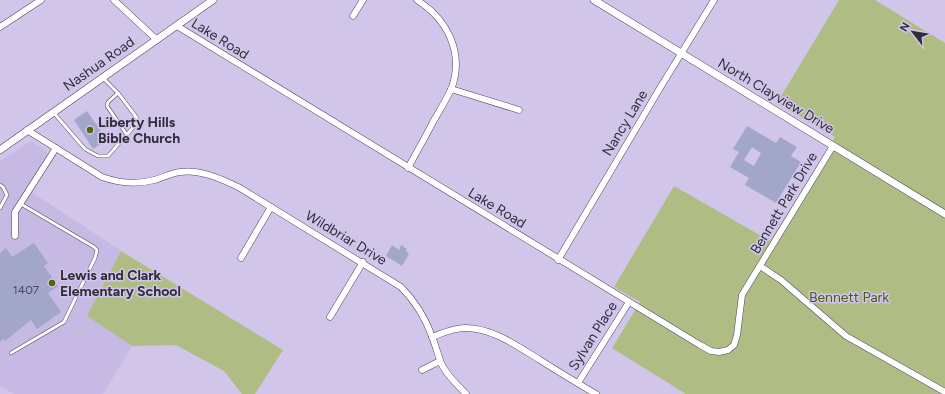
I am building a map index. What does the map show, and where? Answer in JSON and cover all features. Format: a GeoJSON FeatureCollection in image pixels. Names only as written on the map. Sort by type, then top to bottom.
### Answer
{"type":"FeatureCollection","features":[{"type":"Feature","properties":{"kind":"street"},"geometry":{"type":"LineString","coordinates":[[0,27],[41,0]]}},
{"type":"Feature","properties":{"kind":"street"},"geometry":{"type":"LineString","coordinates":[[114,0],[157,40]]}},
{"type":"Feature","properties":{"kind":"street","name":"Nashua Road"},"geometry":{"type":"LineString","coordinates":[[0,150],[213,0]]}},
{"type":"Feature","properties":{"kind":"street"},"geometry":{"type":"LineString","coordinates":[[353,16],[363,0]]}},
{"type":"Feature","properties":{"kind":"street"},"geometry":{"type":"LineString","coordinates":[[408,168],[451,89],[456,66],[453,43],[445,26],[427,6],[417,0]]}},
{"type":"Feature","properties":{"kind":"street","name":"North Clayview Drive"},"geometry":{"type":"LineString","coordinates":[[594,0],[945,214]]}},
{"type":"Feature","properties":{"kind":"street","name":"Nancy Lane"},"geometry":{"type":"LineString","coordinates":[[558,260],[714,0]]}},
{"type":"Feature","properties":{"kind":"street","name":"Lake Road"},"geometry":{"type":"LineString","coordinates":[[177,26],[558,260],[711,351],[724,352],[734,345],[737,335],[742,295],[760,266]]}},
{"type":"Feature","properties":{"kind":"street"},"geometry":{"type":"LineString","coordinates":[[451,89],[519,110]]}},
{"type":"Feature","properties":{"kind":"street","name":"Wildbriar Drive"},"geometry":{"type":"LineString","coordinates":[[27,130],[102,177],[110,180],[136,183],[153,181],[180,172],[202,174],[228,182],[363,262],[394,281],[408,293],[421,312],[432,337],[440,361],[450,376],[466,394]]}},
{"type":"Feature","properties":{"kind":"street","name":"Bennett Park Drive"},"geometry":{"type":"LineString","coordinates":[[833,146],[760,266],[781,280],[846,336],[945,392]]}},
{"type":"Feature","properties":{"kind":"street"},"geometry":{"type":"LineString","coordinates":[[15,236],[15,212],[56,148]]}},
{"type":"Feature","properties":{"kind":"street"},"geometry":{"type":"LineString","coordinates":[[241,258],[271,207]]}},
{"type":"Feature","properties":{"kind":"street"},"geometry":{"type":"LineString","coordinates":[[330,317],[363,262]]}},
{"type":"Feature","properties":{"kind":"street","name":"Sylvan Place"},"geometry":{"type":"LineString","coordinates":[[578,383],[628,302]]}},
{"type":"Feature","properties":{"kind":"street"},"geometry":{"type":"LineString","coordinates":[[432,337],[450,330],[464,328],[488,333],[512,343],[596,394]]}},
{"type":"Feature","properties":{"kind":"street"},"geometry":{"type":"LineString","coordinates":[[422,370],[440,361]]}},
{"type":"Feature","properties":{"kind":"lane"},"geometry":{"type":"LineString","coordinates":[[53,112],[85,149],[98,156],[108,156],[137,123],[137,118],[118,93],[103,78]]}},
{"type":"Feature","properties":{"kind":"lane"},"geometry":{"type":"LineString","coordinates":[[118,93],[108,102],[107,106],[127,135]]}},
{"type":"Feature","properties":{"kind":"lane"},"geometry":{"type":"LineString","coordinates":[[0,185],[3,187],[7,195],[0,208]]}},
{"type":"Feature","properties":{"kind":"lane"},"geometry":{"type":"LineString","coordinates":[[11,353],[64,322],[95,258],[97,250],[94,246],[21,204]]}},
{"type":"Feature","properties":{"kind":"shaded area","name":"Lewis and Clark Elementary School"},"geometry":{"type":"Polygon","coordinates":[[[31,141],[46,150],[48,155],[27,189],[121,251],[87,316],[132,346],[103,394],[14,394],[0,386],[0,161],[31,141]]]}},
{"type":"Feature","properties":{"kind":"green space","name":"Bennett Park"},"geometry":{"type":"Polygon","coordinates":[[[839,0],[875,0],[945,43],[945,394],[686,394],[612,348],[640,302],[614,287],[674,186],[770,241],[835,137],[777,103],[839,0]]]}},
{"type":"Feature","properties":{"kind":"green space"},"geometry":{"type":"Polygon","coordinates":[[[121,251],[283,350],[255,394],[242,394],[224,371],[176,345],[132,346],[87,316],[121,251]]]}},
{"type":"Feature","properties":{"kind":"building","name":"Liberty Hills Bible Church"},"geometry":{"type":"Polygon","coordinates":[[[87,111],[107,140],[93,149],[74,120],[87,111]]]}},
{"type":"Feature","properties":{"kind":"building"},"geometry":{"type":"Polygon","coordinates":[[[747,126],[776,143],[780,137],[797,147],[791,156],[801,162],[776,203],[745,185],[749,178],[730,167],[739,152],[733,149],[747,126]],[[752,147],[744,160],[754,166],[761,153],[752,147]]]}},
{"type":"Feature","properties":{"kind":"building","name":"Lewis and Clark Elementary School"},"geometry":{"type":"Polygon","coordinates":[[[34,243],[48,263],[44,266],[58,286],[48,293],[61,312],[37,329],[31,320],[5,341],[4,339],[0,342],[0,253],[6,248],[12,257],[34,243]]]}},
{"type":"Feature","properties":{"kind":"building"},"geometry":{"type":"Polygon","coordinates":[[[392,245],[399,250],[401,245],[407,249],[406,251],[409,254],[402,266],[386,256],[392,245]]]}},
{"type":"Feature","properties":{"kind":"place","name":"Liberty Hills Bible Church"},"geometry":{"type":"Point","coordinates":[90,130]}},
{"type":"Feature","properties":{"kind":"place","name":"Lewis and Clark Elementary School"},"geometry":{"type":"Point","coordinates":[52,283]}}]}
